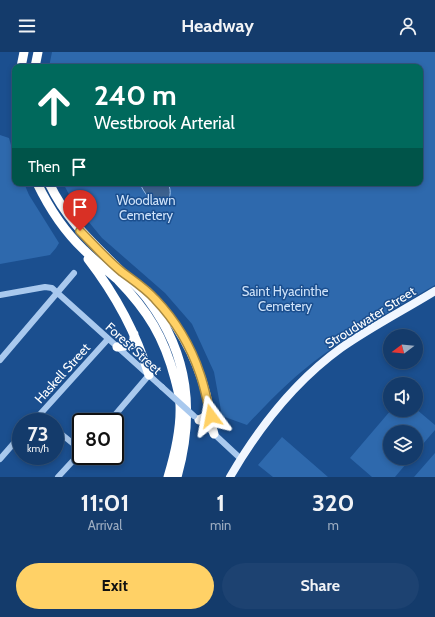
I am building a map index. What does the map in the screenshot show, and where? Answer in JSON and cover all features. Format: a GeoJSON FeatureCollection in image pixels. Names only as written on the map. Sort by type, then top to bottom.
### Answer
{"type":"FeatureCollection","features":[{"type":"Feature","properties":{"kind":"highway"},"geometry":{"type":"LineString","coordinates":[[22,64],[24,52]]}},
{"type":"Feature","properties":{"kind":"highway"},"geometry":{"type":"LineString","coordinates":[[36,64],[38,52]]}},
{"type":"Feature","properties":{"kind":"highway"},"geometry":{"type":"LineString","coordinates":[[39,186],[52,211],[84,250],[118,303],[134,334],[149,375]]}},
{"type":"Feature","properties":{"kind":"highway"},"geometry":{"type":"LineString","coordinates":[[51,186],[60,204],[80,231],[122,271],[148,299],[163,322],[177,353],[185,383],[187,400],[187,427],[183,456],[177,477]]}},
{"type":"Feature","properties":{"kind":"highway"},"geometry":{"type":"LineString","coordinates":[[84,250],[118,280],[145,310],[155,326],[167,352],[172,366],[180,403],[177,439],[168,477]]}},
{"type":"Feature","properties":{"kind":"highway"},"geometry":{"type":"LineString","coordinates":[[122,271],[139,283],[156,300],[180,332],[200,374],[210,411],[214,434]]}},
{"type":"Feature","properties":{"kind":"highway"},"geometry":{"type":"LineString","coordinates":[[117,347],[131,345],[134,340],[134,334]]}},
{"type":"Feature","properties":{"kind":"highway"},"geometry":{"type":"LineString","coordinates":[[197,418],[207,416],[210,411]]}},
{"type":"Feature","properties":{"kind":"main road","name":"Stroudwater Street"},"geometry":{"type":"LineString","coordinates":[[230,477],[271,415],[319,366],[354,339],[435,291]]}},
{"type":"Feature","properties":{"kind":"street"},"geometry":{"type":"LineString","coordinates":[[0,360],[74,273]]}},
{"type":"Feature","properties":{"kind":"street"},"geometry":{"type":"LineString","coordinates":[[0,295],[46,287],[52,288],[57,292]]}},
{"type":"Feature","properties":{"kind":"street","name":"Forest Street"},"geometry":{"type":"LineString","coordinates":[[57,292],[241,459]]}},
{"type":"Feature","properties":{"kind":"street","name":"Haskell Street"},"geometry":{"type":"LineString","coordinates":[[41,413],[108,338]]}},
{"type":"Feature","properties":{"kind":"street"},"geometry":{"type":"LineString","coordinates":[[117,413],[149,375]]}},
{"type":"Feature","properties":{"kind":"street"},"geometry":{"type":"LineString","coordinates":[[64,437],[72,443]]}},
{"type":"Feature","properties":{"kind":"street"},"geometry":{"type":"LineString","coordinates":[[0,458],[12,445]]}},
{"type":"Feature","properties":{"kind":"street"},"geometry":{"type":"LineString","coordinates":[[58,477],[72,461]]}},
{"type":"Feature","properties":{"kind":"green space"},"geometry":{"type":"Polygon","coordinates":[[[52,52],[435,52],[435,285],[364,327],[324,354],[303,370],[247,425],[222,416],[214,372],[192,324],[165,293],[102,238],[74,204],[65,186],[423,186],[423,64],[50,64],[52,52]]]}},
{"type":"Feature","properties":{"kind":"green space"},"geometry":{"type":"Polygon","coordinates":[[[0,135],[9,138],[12,148],[12,186],[25,186],[29,195],[59,243],[50,255],[0,264],[0,135]]]}},
{"type":"Feature","properties":{"kind":"green space"},"geometry":{"type":"Polygon","coordinates":[[[423,415],[435,425],[435,430],[423,444],[423,425],[383,425],[383,465],[405,465],[395,477],[372,477],[350,458],[385,417],[423,417],[423,415]]]}},
{"type":"Feature","properties":{"kind":"green space"},"geometry":{"type":"Polygon","coordinates":[[[282,437],[328,477],[273,477],[258,465],[282,437]]]}},
{"type":"Feature","properties":{"kind":"green space"},"geometry":{"type":"Polygon","coordinates":[[[435,453],[435,477],[414,477],[435,453]]]}},
{"type":"Feature","properties":{"kind":"shaded area"},"geometry":{"type":"Polygon","coordinates":[[[141,186],[169,186],[170,196],[162,205],[151,200],[141,186]]]}},
{"type":"Feature","properties":{"kind":"route"},"geometry":{"type":"LineString","coordinates":[[80,231],[107,258],[148,291],[174,322],[196,363],[204,385],[211,416]]}},
{"type":"Feature","properties":{"kind":"park label","name":"Woodlawn Cemetery"},"geometry":{"type":"Point","coordinates":[146,208]}},
{"type":"Feature","properties":{"kind":"park label","name":"Saint Hyacinthe Cemetery"},"geometry":{"type":"Point","coordinates":[285,298]}}]}
